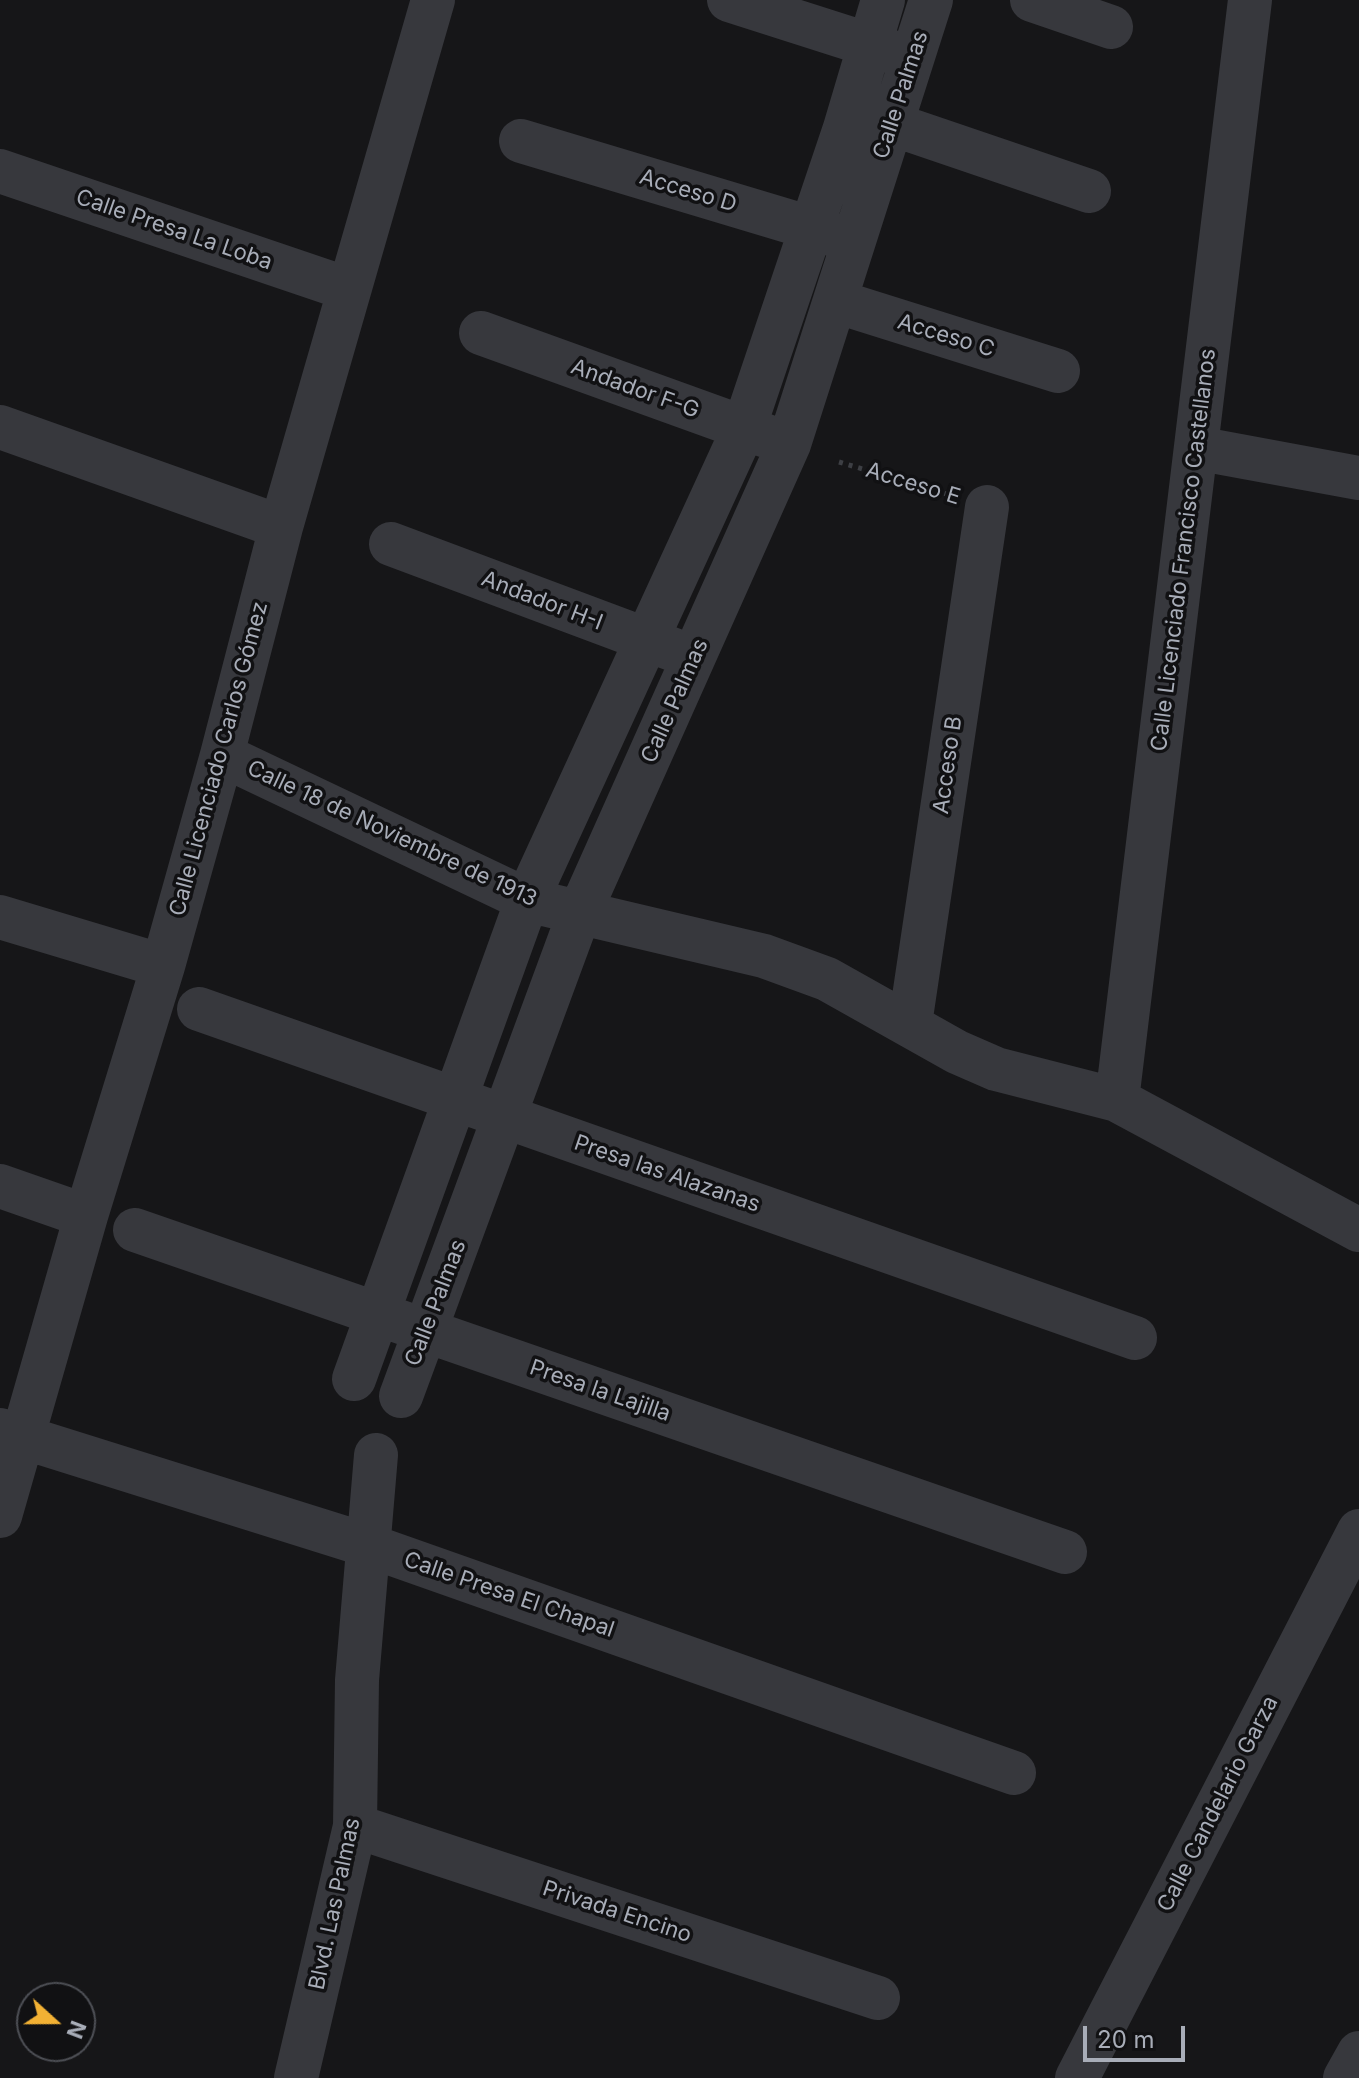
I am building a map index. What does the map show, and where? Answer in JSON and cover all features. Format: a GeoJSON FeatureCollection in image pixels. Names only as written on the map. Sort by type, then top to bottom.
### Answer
{"type":"FeatureCollection","features":[{"type":"Feature","properties":{"kind":"street","name":"Calle Licenciado Carlos Gómez"},"geometry":{"type":"LineString","coordinates":[[0,1516],[10,1434],[86,1216],[163,966],[281,527],[433,0]]}},
{"type":"Feature","properties":{"kind":"street"},"geometry":{"type":"LineString","coordinates":[[729,0],[913,58]]}},
{"type":"Feature","properties":{"kind":"street","name":"Calle Palmas"},"geometry":{"type":"LineString","coordinates":[[354,1379],[527,900],[744,428],[845,128],[883,0]]}},
{"type":"Feature","properties":{"kind":"street","name":"Calle Palmas"},"geometry":{"type":"LineString","coordinates":[[401,1396],[579,914],[789,444],[931,0]]}},
{"type":"Feature","properties":{"kind":"street"},"geometry":{"type":"LineString","coordinates":[[1032,0],[1111,27]]}},
{"type":"Feature","properties":{"kind":"street","name":"Calle Licenciado Francisco Castellanos"},"geometry":{"type":"LineString","coordinates":[[1117,1100],[1250,0]]}},
{"type":"Feature","properties":{"kind":"street"},"geometry":{"type":"LineString","coordinates":[[892,124],[1089,191]]}},
{"type":"Feature","properties":{"kind":"street","name":"Acceso D"},"geometry":{"type":"LineString","coordinates":[[521,141],[854,241]]}},
{"type":"Feature","properties":{"kind":"street","name":"Calle Presa La Loba"},"geometry":{"type":"LineString","coordinates":[[0,171],[348,289]]}},
{"type":"Feature","properties":{"kind":"street","name":"Acceso C"},"geometry":{"type":"LineString","coordinates":[[835,301],[1058,371]]}},
{"type":"Feature","properties":{"kind":"street","name":"Andador F-G"},"geometry":{"type":"LineString","coordinates":[[481,333],[789,444]]}},
{"type":"Feature","properties":{"kind":"street"},"geometry":{"type":"LineString","coordinates":[[0,427],[281,527]]}},
{"type":"Feature","properties":{"kind":"street"},"geometry":{"type":"LineString","coordinates":[[1196,448],[1359,478]]}},
{"type":"Feature","properties":{"kind":"street","name":"Acceso B"},"geometry":{"type":"LineString","coordinates":[[910,1024],[987,507]]}},
{"type":"Feature","properties":{"kind":"street","name":"Andador H-I"},"geometry":{"type":"LineString","coordinates":[[391,544],[694,658]]}},
{"type":"Feature","properties":{"kind":"street","name":"Calle 18 de Noviembre de 1913"},"geometry":{"type":"LineString","coordinates":[[222,755],[527,900],[764,956],[827,979],[957,1052],[996,1069],[1117,1100],[1359,1230]]}},
{"type":"Feature","properties":{"kind":"street"},"geometry":{"type":"LineString","coordinates":[[0,917],[163,966]]}},
{"type":"Feature","properties":{"kind":"street","name":"Presa las Alazanas"},"geometry":{"type":"LineString","coordinates":[[199,1009],[1135,1338]]}},
{"type":"Feature","properties":{"kind":"street"},"geometry":{"type":"LineString","coordinates":[[0,1186],[86,1216]]}},
{"type":"Feature","properties":{"kind":"street","name":"Presa la Lajilla"},"geometry":{"type":"LineString","coordinates":[[135,1230],[1065,1552]]}},
{"type":"Feature","properties":{"kind":"street","name":"Calle Presa El Chapal"},"geometry":{"type":"LineString","coordinates":[[10,1434],[370,1546],[1014,1773]]}},
{"type":"Feature","properties":{"kind":"street"},"geometry":{"type":"LineString","coordinates":[[370,1546],[376,1455]]}},
{"type":"Feature","properties":{"kind":"street","name":"Calle Candelario Garza"},"geometry":{"type":"LineString","coordinates":[[1077,2078],[1359,1531]]}},
{"type":"Feature","properties":{"kind":"street","name":"Blvd. Las Palmas"},"geometry":{"type":"LineString","coordinates":[[296,2078],[355,1826],[357,1680],[370,1546]]}},
{"type":"Feature","properties":{"kind":"street","name":"Privada Encino"},"geometry":{"type":"LineString","coordinates":[[355,1826],[878,1998]]}},
{"type":"Feature","properties":{"kind":"street"},"geometry":{"type":"LineString","coordinates":[[1345,2078],[1359,2053]]}},
{"type":"Feature","properties":{"kind":"path","name":"Acceso E"},"geometry":{"type":"LineString","coordinates":[[839,462],[987,507]]}}]}
